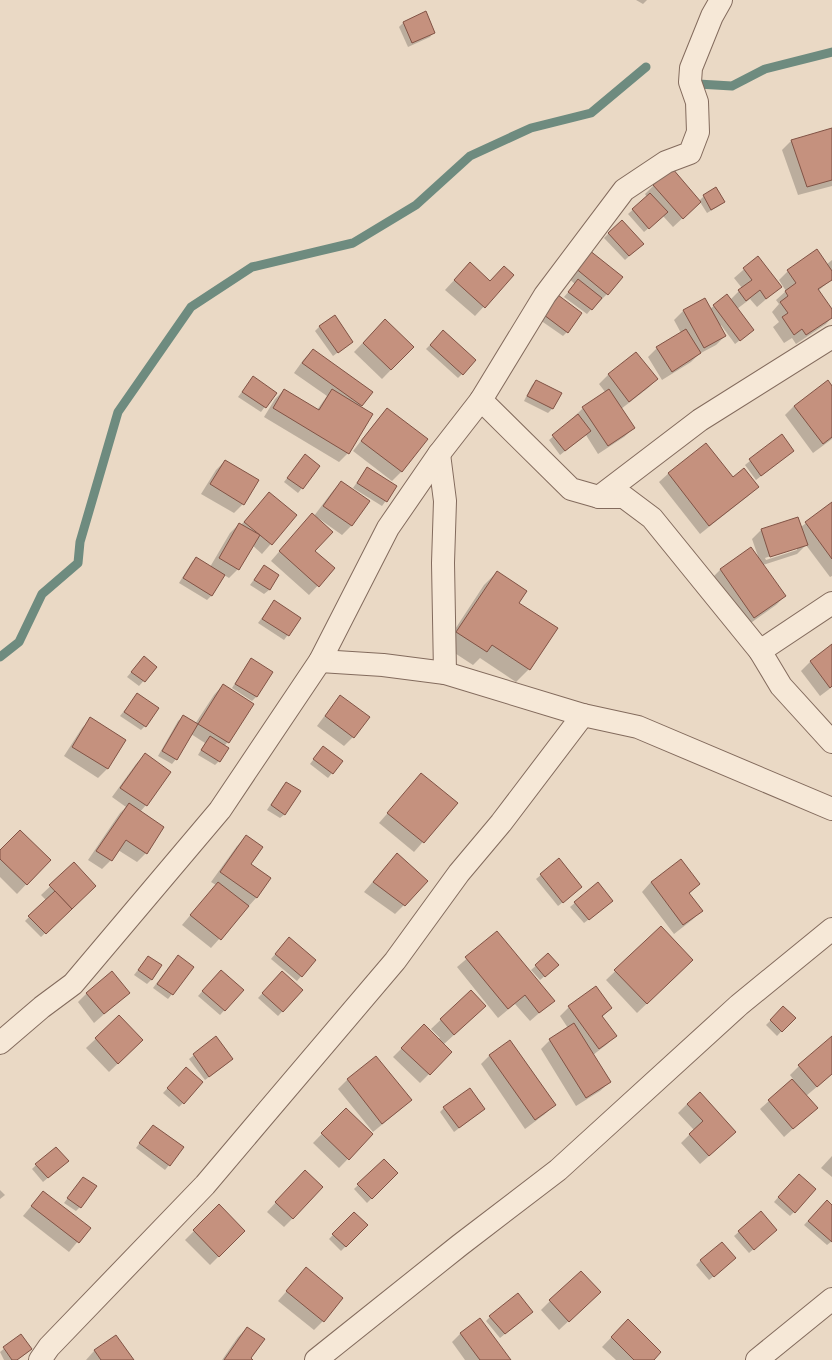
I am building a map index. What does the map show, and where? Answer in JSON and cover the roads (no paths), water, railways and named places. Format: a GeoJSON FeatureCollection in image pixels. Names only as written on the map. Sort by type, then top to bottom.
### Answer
{"type":"FeatureCollection","features":[{"type":"Feature","properties":{"kind":"street"},"geometry":{"type":"LineString","coordinates":[[0,1043],[42,1007],[74,984],[215,816],[320,661],[388,528],[439,454],[481,400],[545,295],[624,190],[666,162],[690,153],[698,132],[697,102],[690,82],[691,68],[712,16],[721,0]]}},
{"type":"Feature","properties":{"kind":"street"},"geometry":{"type":"LineString","coordinates":[[599,497],[700,420],[832,337]]}},
{"type":"Feature","properties":{"kind":"street"},"geometry":{"type":"LineString","coordinates":[[481,400],[571,489],[599,497],[624,497],[652,518],[760,651],[781,686],[832,742]]}},
{"type":"Feature","properties":{"kind":"street"},"geometry":{"type":"LineString","coordinates":[[439,454],[445,501],[443,563],[445,672]]}},
{"type":"Feature","properties":{"kind":"street"},"geometry":{"type":"LineString","coordinates":[[760,651],[832,604]]}},
{"type":"Feature","properties":{"kind":"street"},"geometry":{"type":"LineString","coordinates":[[320,661],[383,665],[445,672],[583,715],[638,727],[832,809]]}},
{"type":"Feature","properties":{"kind":"street"},"geometry":{"type":"LineString","coordinates":[[40,1360],[49,1347],[205,1186],[395,961],[459,873],[501,823],[583,715]]}},
{"type":"Feature","properties":{"kind":"street"},"geometry":{"type":"LineString","coordinates":[[316,1360],[460,1245],[558,1170],[740,1005],[832,929]]}},
{"type":"Feature","properties":{"kind":"street"},"geometry":{"type":"LineString","coordinates":[[757,1360],[832,1299]]}},
{"type":"Feature","properties":{"kind":"waterway"},"geometry":{"type":"LineString","coordinates":[[698,84],[732,86],[765,69],[832,52]]}},
{"type":"Feature","properties":{"kind":"waterway"},"geometry":{"type":"LineString","coordinates":[[0,657],[19,642],[42,594],[78,563],[80,542],[118,412],[191,307],[252,267],[353,243],[416,205],[470,156],[531,128],[591,113],[646,67]]}}]}
